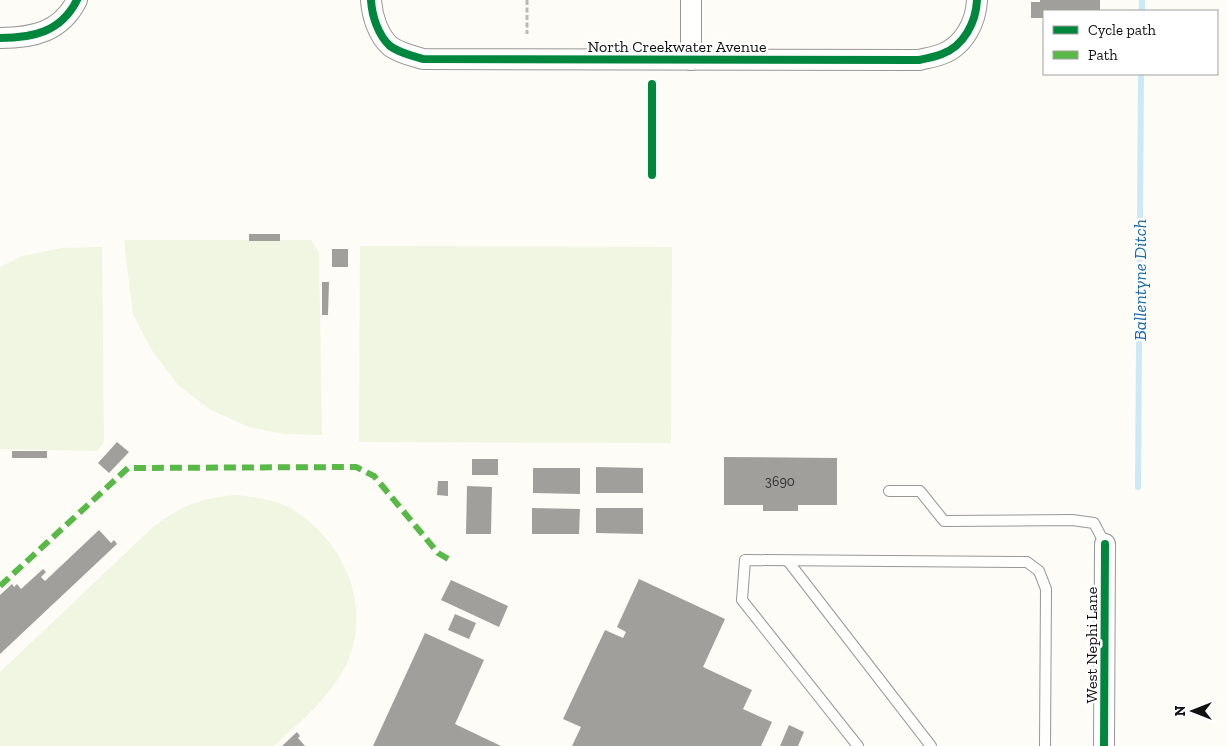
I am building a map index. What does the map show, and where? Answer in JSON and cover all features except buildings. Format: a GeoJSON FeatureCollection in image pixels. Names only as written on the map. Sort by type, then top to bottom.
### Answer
{"type":"FeatureCollection","features":[{"type":"Feature","properties":{"kind":"street"},"geometry":{"type":"LineString","coordinates":[[0,38],[20,38],[38,35],[65,17],[77,0]]}},
{"type":"Feature","properties":{"kind":"street","name":"North Creekwater Avenue"},"geometry":{"type":"LineString","coordinates":[[370,0],[376,26],[390,46],[406,54],[423,59],[691,60],[919,60],[944,53],[961,42],[971,26],[977,0]]}},
{"type":"Feature","properties":{"kind":"street"},"geometry":{"type":"LineString","coordinates":[[691,0],[691,60]]}},
{"type":"Feature","properties":{"kind":"street","name":"West Nephi Lane"},"geometry":{"type":"LineString","coordinates":[[1104,746],[1105,544]]}},
{"type":"Feature","properties":{"kind":"lane"},"geometry":{"type":"LineString","coordinates":[[889,491],[920,491],[944,521],[1072,520],[1094,523],[1105,544]]}},
{"type":"Feature","properties":{"kind":"lane"},"geometry":{"type":"LineString","coordinates":[[858,746],[742,600],[745,560],[1027,562],[1039,571],[1046,589],[1045,746]]}},
{"type":"Feature","properties":{"kind":"lane"},"geometry":{"type":"LineString","coordinates":[[788,561],[931,746]]}},
{"type":"Feature","properties":{"kind":"path"},"geometry":{"type":"LineString","coordinates":[[527,0],[527,34]]}},
{"type":"Feature","properties":{"kind":"green space"},"geometry":{"type":"Polygon","coordinates":[[[124,240],[311,240],[319,253],[322,435],[285,434],[249,427],[211,410],[179,386],[151,349],[133,314],[124,240]]]}},
{"type":"Feature","properties":{"kind":"green space"},"geometry":{"type":"Polygon","coordinates":[[[360,246],[672,247],[671,443],[359,442],[360,246]]]}},
{"type":"Feature","properties":{"kind":"green space"},"geometry":{"type":"Polygon","coordinates":[[[102,247],[104,442],[97,451],[0,449],[0,267],[22,256],[62,248],[102,247]]]}},
{"type":"Feature","properties":{"kind":"green space"},"geometry":{"type":"Polygon","coordinates":[[[238,495],[286,506],[306,519],[323,535],[338,554],[348,575],[355,598],[356,621],[353,644],[345,667],[338,679],[313,710],[274,746],[0,746],[0,672],[152,528],[182,508],[192,504],[213,498],[238,495]]]}},
{"type":"Feature","properties":{"kind":"waterway","name":"Ballentyne Ditch"},"geometry":{"type":"LineString","coordinates":[[1142,0],[1142,10]]}},
{"type":"Feature","properties":{"kind":"waterway","name":"Ballentyne Ditch"},"geometry":{"type":"LineString","coordinates":[[1138,487],[1141,75]]}},
{"type":"Feature","properties":{"kind":"marked path"},"geometry":{"type":"LineString","coordinates":[[0,586],[128,468],[356,467],[374,476],[438,553],[450,560]]}},
{"type":"Feature","properties":{"kind":"cycle path"},"geometry":{"type":"LineString","coordinates":[[0,38],[24,37],[45,31],[63,19],[77,0]]}},
{"type":"Feature","properties":{"kind":"cycle path"},"geometry":{"type":"LineString","coordinates":[[371,0],[376,25],[386,42],[398,51],[423,59],[919,60],[942,54],[957,45],[971,25],[977,0]]}},
{"type":"Feature","properties":{"kind":"cycle path"},"geometry":{"type":"LineString","coordinates":[[652,84],[652,175]]}},
{"type":"Feature","properties":{"kind":"cycle path"},"geometry":{"type":"LineString","coordinates":[[1104,746],[1105,544]]}}]}
